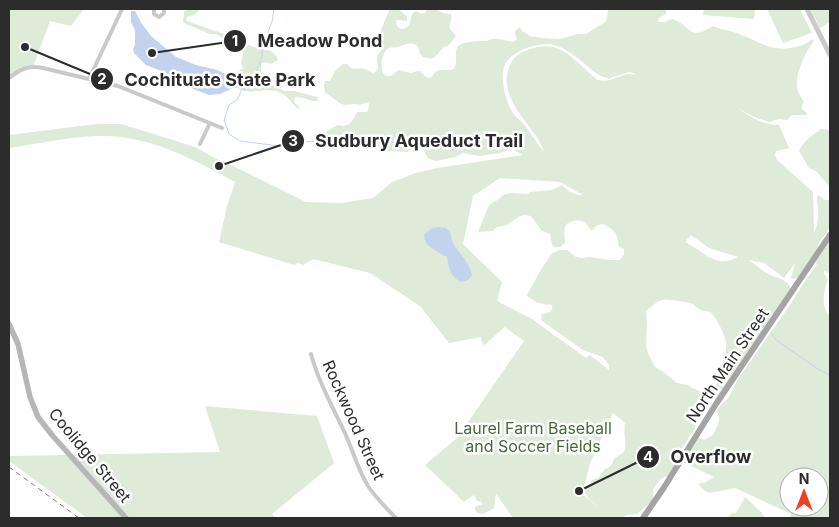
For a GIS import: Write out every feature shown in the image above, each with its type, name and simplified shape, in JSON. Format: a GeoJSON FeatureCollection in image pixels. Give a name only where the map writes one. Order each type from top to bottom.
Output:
{"type":"FeatureCollection","features":[{"type":"Feature","properties":{"kind":"main road","name":"North Main Street"},"geometry":{"type":"LineString","coordinates":[[643,518],[659,496],[716,404],[830,235]]}},
{"type":"Feature","properties":{"kind":"main road","name":"Coolidge Street"},"geometry":{"type":"LineString","coordinates":[[9,324],[18,344],[31,400],[38,417],[52,436],[126,518]]}},
{"type":"Feature","properties":{"kind":"street"},"geometry":{"type":"LineString","coordinates":[[89,79],[122,9]]}},
{"type":"Feature","properties":{"kind":"street"},"geometry":{"type":"LineString","coordinates":[[154,9],[154,14],[159,17],[164,13],[164,9]]}},
{"type":"Feature","properties":{"kind":"street"},"geometry":{"type":"LineString","coordinates":[[807,9],[830,54]]}},
{"type":"Feature","properties":{"kind":"street"},"geometry":{"type":"LineString","coordinates":[[9,78],[20,70],[34,67],[43,68],[126,89],[222,128]]}},
{"type":"Feature","properties":{"kind":"street"},"geometry":{"type":"LineString","coordinates":[[200,144],[210,123]]}},
{"type":"Feature","properties":{"kind":"street","name":"Rockwood Street"},"geometry":{"type":"LineString","coordinates":[[311,354],[319,380],[367,484],[376,497],[396,518]]}},
{"type":"Feature","properties":{"kind":"green space"},"geometry":{"type":"Polygon","coordinates":[[[9,9],[84,9],[71,26],[50,21],[33,67],[29,67],[9,78],[9,9]]]}},
{"type":"Feature","properties":{"kind":"green space"},"geometry":{"type":"Polygon","coordinates":[[[200,9],[194,15],[187,17],[187,21],[227,35],[251,46],[271,51],[278,60],[271,64],[264,62],[261,64],[261,80],[285,91],[294,91],[317,97],[318,101],[295,97],[294,102],[300,108],[298,109],[280,92],[270,90],[245,91],[240,84],[243,83],[240,80],[244,76],[234,77],[236,72],[243,69],[241,63],[242,47],[230,43],[216,34],[210,34],[183,22],[184,11],[200,9]]]}},
{"type":"Feature","properties":{"kind":"green space","name":"Laurel Farm Baseball and Soccer Fields"},"geometry":{"type":"Polygon","coordinates":[[[388,9],[399,9],[407,17],[407,21],[396,21],[397,26],[401,29],[410,24],[412,15],[416,11],[421,14],[425,13],[428,9],[437,9],[443,13],[451,14],[451,31],[456,36],[449,45],[432,58],[422,56],[418,47],[413,44],[389,48],[382,58],[382,68],[385,75],[389,76],[399,70],[411,73],[420,71],[427,77],[432,77],[437,71],[450,70],[455,67],[456,50],[461,44],[491,39],[512,42],[517,39],[515,31],[520,27],[522,31],[530,36],[541,38],[560,39],[578,34],[586,34],[605,22],[608,9],[664,9],[666,14],[659,18],[659,22],[672,19],[695,33],[705,31],[713,26],[772,47],[786,48],[799,46],[812,39],[814,41],[802,63],[797,82],[798,91],[804,102],[802,109],[807,115],[792,115],[787,120],[779,119],[769,122],[752,116],[738,108],[762,122],[779,125],[789,148],[776,151],[777,160],[813,192],[814,233],[818,219],[817,197],[819,195],[825,200],[830,200],[830,226],[819,242],[817,251],[798,278],[791,278],[795,263],[784,278],[764,263],[749,260],[769,274],[787,282],[791,289],[717,396],[715,395],[716,388],[725,355],[726,340],[712,314],[699,309],[693,304],[669,300],[662,300],[646,311],[646,346],[655,367],[677,383],[688,385],[705,393],[708,398],[707,402],[699,410],[695,428],[668,476],[662,478],[657,483],[653,490],[653,499],[637,514],[621,518],[513,518],[496,494],[494,508],[483,514],[477,513],[475,507],[482,505],[482,502],[477,501],[474,495],[464,502],[425,465],[457,438],[524,341],[505,327],[483,346],[481,337],[449,343],[420,306],[370,273],[313,259],[303,265],[298,263],[294,265],[219,242],[227,206],[235,182],[186,156],[168,149],[151,143],[115,136],[63,139],[9,148],[9,135],[99,124],[121,124],[195,147],[306,202],[342,203],[373,198],[392,182],[416,173],[523,155],[512,149],[479,156],[463,153],[455,157],[436,161],[428,158],[421,149],[413,148],[407,152],[388,151],[367,140],[313,143],[333,128],[349,124],[357,112],[368,111],[368,102],[360,105],[341,104],[325,92],[324,85],[325,81],[330,81],[335,71],[343,64],[347,64],[355,69],[362,68],[373,73],[377,71],[377,57],[382,49],[379,35],[389,11],[388,9]],[[554,45],[532,46],[511,57],[504,66],[503,79],[505,94],[510,108],[544,152],[538,139],[511,99],[508,90],[508,70],[516,56],[537,47],[548,46],[558,48],[566,53],[598,80],[611,80],[629,74],[637,75],[629,72],[613,76],[610,79],[605,78],[576,56],[554,45]],[[500,178],[473,196],[463,244],[502,282],[497,301],[532,319],[586,358],[590,355],[609,370],[609,365],[603,357],[583,350],[542,321],[541,315],[551,311],[552,305],[542,304],[529,298],[527,295],[552,253],[567,250],[576,257],[581,258],[620,260],[624,254],[624,249],[619,247],[615,233],[603,224],[597,225],[591,230],[584,222],[573,221],[565,227],[565,242],[562,246],[554,247],[550,234],[542,231],[531,216],[524,215],[507,225],[497,227],[493,231],[478,232],[488,207],[505,194],[529,194],[530,192],[552,190],[562,185],[572,193],[583,195],[560,182],[500,178]],[[691,235],[687,239],[687,243],[714,260],[728,261],[738,257],[709,248],[691,235]],[[613,413],[590,463],[583,495],[601,509],[587,497],[585,492],[592,480],[598,478],[612,464],[614,459],[624,452],[625,423],[613,413]]]}},
{"type":"Feature","properties":{"kind":"green space"},"geometry":{"type":"Polygon","coordinates":[[[704,9],[755,9],[754,19],[703,15],[704,9]]]}},
{"type":"Feature","properties":{"kind":"green space"},"geometry":{"type":"Polygon","coordinates":[[[767,9],[800,9],[812,33],[783,43],[767,9]]]}},
{"type":"Feature","properties":{"kind":"green space"},"geometry":{"type":"Polygon","coordinates":[[[810,9],[830,9],[830,22],[820,28],[810,9]]]}},
{"type":"Feature","properties":{"kind":"green space"},"geometry":{"type":"Polygon","coordinates":[[[821,129],[830,130],[830,187],[816,171],[809,168],[799,151],[806,141],[821,129]]]}},
{"type":"Feature","properties":{"kind":"green space"},"geometry":{"type":"Polygon","coordinates":[[[830,241],[830,274],[824,270],[824,274],[828,279],[824,303],[830,316],[830,518],[789,518],[829,517],[829,467],[779,467],[779,508],[735,488],[710,493],[705,491],[698,484],[714,477],[683,462],[698,437],[704,440],[713,435],[719,422],[718,408],[729,397],[738,379],[817,264],[815,263],[830,241]]]}},
{"type":"Feature","properties":{"kind":"green space"},"geometry":{"type":"Polygon","coordinates":[[[205,406],[317,416],[334,463],[272,514],[275,518],[87,518],[9,461],[9,456],[220,452],[205,406]]]}},
{"type":"Feature","properties":{"kind":"green space"},"geometry":{"type":"Polygon","coordinates":[[[745,497],[765,518],[727,518],[732,513],[736,513],[745,497]]]}},
{"type":"Feature","properties":{"kind":"water"},"geometry":{"type":"Polygon","coordinates":[[[131,11],[135,11],[151,36],[176,57],[236,78],[245,75],[240,80],[246,83],[241,84],[246,90],[233,88],[220,94],[209,95],[185,86],[161,71],[146,65],[134,53],[135,30],[131,22],[131,11]]]}},
{"type":"Feature","properties":{"kind":"water"},"geometry":{"type":"Polygon","coordinates":[[[438,227],[446,228],[450,232],[454,245],[471,272],[472,276],[468,280],[461,282],[454,277],[449,268],[447,257],[426,242],[424,234],[438,227]]]}},
{"type":"Feature","properties":{"kind":"waterway"},"geometry":{"type":"LineString","coordinates":[[246,83],[254,78],[262,57],[262,46],[272,22],[274,9]]}},
{"type":"Feature","properties":{"kind":"waterway"},"geometry":{"type":"LineString","coordinates":[[242,89],[237,100],[229,105],[224,120],[229,134],[240,141],[287,147],[294,143],[358,138],[401,144],[432,145],[453,150]]}},
{"type":"Feature","properties":{"kind":"waterway"},"geometry":{"type":"LineString","coordinates":[[763,327],[767,321],[766,314]]}},
{"type":"Feature","properties":{"kind":"waterway"},"geometry":{"type":"LineString","coordinates":[[771,332],[776,340],[830,375]]}},
{"type":"Feature","properties":{"kind":"railway"},"geometry":{"type":"LineString","coordinates":[[9,467],[79,518]]}},
{"type":"Feature","properties":{"kind":"place","name":"Cochituate State Park"},"geometry":{"type":"Point","coordinates":[25,47]}},
{"type":"Feature","properties":{"kind":"place","name":"Meadow Pond"},"geometry":{"type":"Point","coordinates":[152,53]}},
{"type":"Feature","properties":{"kind":"place","name":"Sudbury Aqueduct Trail"},"geometry":{"type":"Point","coordinates":[219,166]}},
{"type":"Feature","properties":{"kind":"place","name":"Overflow"},"geometry":{"type":"Point","coordinates":[579,491]}}]}
